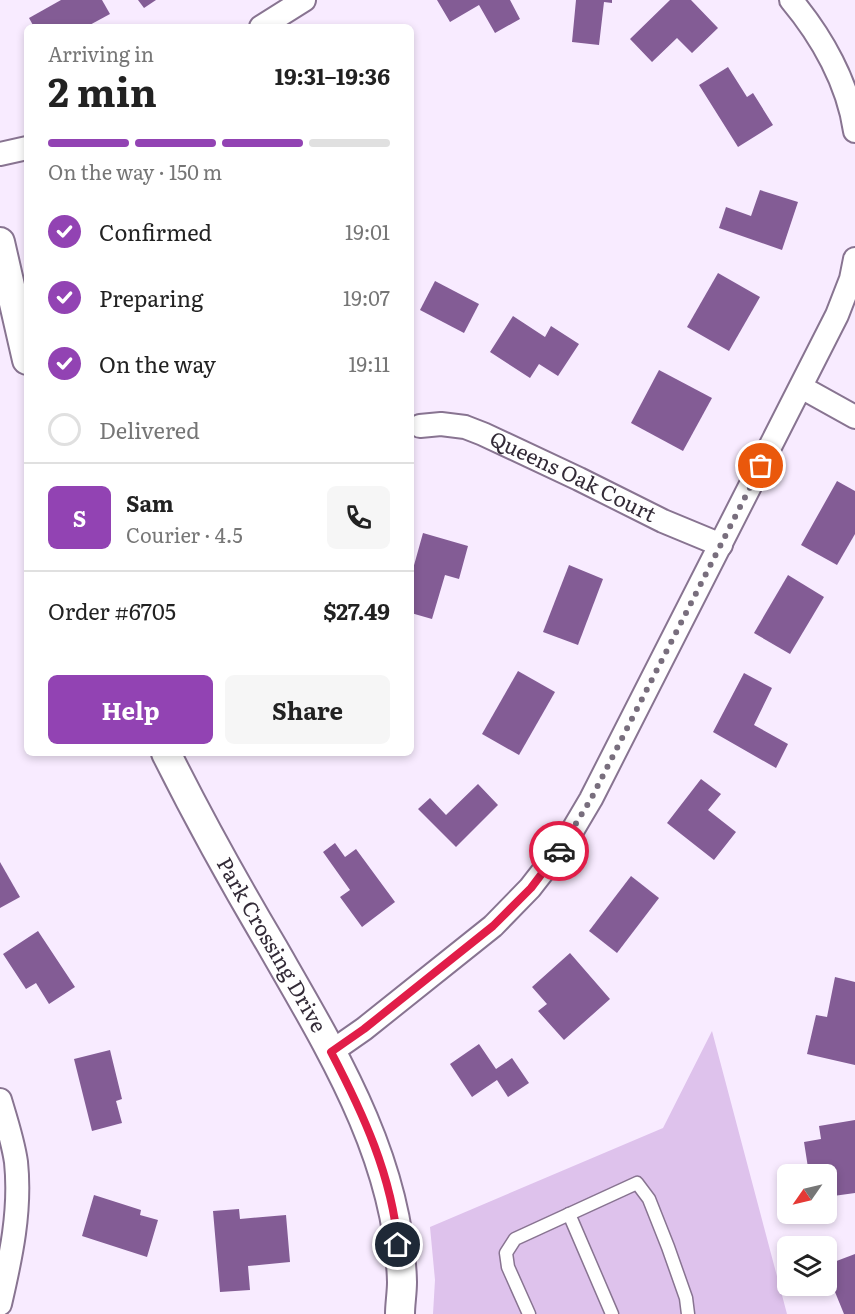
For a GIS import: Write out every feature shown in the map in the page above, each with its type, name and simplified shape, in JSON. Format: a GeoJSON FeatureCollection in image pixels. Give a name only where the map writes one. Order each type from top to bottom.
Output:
{"type":"FeatureCollection","features":[{"type":"Feature","properties":{"kind":"street"},"geometry":{"type":"LineString","coordinates":[[266,24],[304,0]]}},
{"type":"Feature","properties":{"kind":"street"},"geometry":{"type":"LineString","coordinates":[[791,0],[806,17],[826,49],[845,91],[855,131]]}},
{"type":"Feature","properties":{"kind":"street"},"geometry":{"type":"LineString","coordinates":[[0,154],[24,149]]}},
{"type":"Feature","properties":{"kind":"street"},"geometry":{"type":"LineString","coordinates":[[0,242],[24,347]]}},
{"type":"Feature","properties":{"kind":"street"},"geometry":{"type":"LineString","coordinates":[[331,1052],[364,1029],[493,926],[531,888],[565,843],[591,799],[837,315],[851,279],[855,259]]}},
{"type":"Feature","properties":{"kind":"street"},"geometry":{"type":"LineString","coordinates":[[801,387],[855,417]]}},
{"type":"Feature","properties":{"kind":"street","name":"Queens Oak Court"},"geometry":{"type":"LineString","coordinates":[[420,426],[441,424],[465,427],[483,434],[663,521],[721,545]]}},
{"type":"Feature","properties":{"kind":"street","name":"Park Crossing Drive"},"geometry":{"type":"LineString","coordinates":[[168,756],[355,1098],[372,1139],[388,1188],[396,1226],[402,1283],[400,1314]]}},
{"type":"Feature","properties":{"kind":"street"},"geometry":{"type":"LineString","coordinates":[[0,1100],[16,1162],[18,1206],[10,1262],[0,1304]]}},
{"type":"Feature","properties":{"kind":"lane"},"geometry":{"type":"LineString","coordinates":[[529,1314],[508,1267],[506,1253],[515,1239],[637,1183],[649,1198],[686,1298],[688,1314]]}},
{"type":"Feature","properties":{"kind":"lane"},"geometry":{"type":"LineString","coordinates":[[570,1214],[612,1314]]}},
{"type":"Feature","properties":{"kind":"shaded area"},"geometry":{"type":"Polygon","coordinates":[[[712,1031],[777,1276],[777,1296],[782,1296],[787,1314],[433,1314],[435,1280],[430,1227],[663,1128],[712,1031]]]}},
{"type":"Feature","properties":{"kind":"building"},"geometry":{"type":"Polygon","coordinates":[[[61,0],[102,0],[110,14],[92,24],[32,24],[29,18],[61,0]]]}},
{"type":"Feature","properties":{"kind":"building"},"geometry":{"type":"Polygon","coordinates":[[[138,0],[156,0],[144,8],[138,0]]]}},
{"type":"Feature","properties":{"kind":"building"},"geometry":{"type":"Polygon","coordinates":[[[437,0],[510,0],[520,19],[495,33],[479,5],[450,22],[437,0]]]}},
{"type":"Feature","properties":{"kind":"building"},"geometry":{"type":"Polygon","coordinates":[[[576,0],[612,0],[612,3],[604,2],[599,45],[572,42],[576,0]]]}},
{"type":"Feature","properties":{"kind":"building"},"geometry":{"type":"Polygon","coordinates":[[[670,0],[691,0],[718,28],[692,53],[677,38],[652,62],[630,39],[670,0]]]}},
{"type":"Feature","properties":{"kind":"building"},"geometry":{"type":"Polygon","coordinates":[[[728,67],[747,97],[753,93],[773,125],[738,147],[699,85],[728,67]]]}},
{"type":"Feature","properties":{"kind":"building"},"geometry":{"type":"Polygon","coordinates":[[[760,190],[798,202],[782,250],[719,228],[726,207],[751,216],[760,190]]]}},
{"type":"Feature","properties":{"kind":"building"},"geometry":{"type":"Polygon","coordinates":[[[718,273],[760,297],[729,351],[687,327],[718,273]]]}},
{"type":"Feature","properties":{"kind":"building"},"geometry":{"type":"Polygon","coordinates":[[[435,281],[479,304],[464,333],[420,310],[435,281]]]}},
{"type":"Feature","properties":{"kind":"building"},"geometry":{"type":"Polygon","coordinates":[[[513,316],[545,337],[551,326],[579,344],[558,376],[539,364],[530,378],[490,352],[513,316]]]}},
{"type":"Feature","properties":{"kind":"building"},"geometry":{"type":"Polygon","coordinates":[[[659,370],[712,398],[683,451],[631,423],[659,370]]]}},
{"type":"Feature","properties":{"kind":"building"},"geometry":{"type":"Polygon","coordinates":[[[837,481],[855,491],[855,534],[837,565],[801,545],[837,481]]]}},
{"type":"Feature","properties":{"kind":"building"},"geometry":{"type":"Polygon","coordinates":[[[423,533],[468,546],[459,579],[445,575],[432,619],[414,614],[414,565],[423,533]]]}},
{"type":"Feature","properties":{"kind":"building"},"geometry":{"type":"Polygon","coordinates":[[[569,565],[603,579],[578,645],[543,632],[569,565]]]}},
{"type":"Feature","properties":{"kind":"building"},"geometry":{"type":"Polygon","coordinates":[[[788,575],[824,597],[790,654],[754,633],[788,575]]]}},
{"type":"Feature","properties":{"kind":"building"},"geometry":{"type":"Polygon","coordinates":[[[518,671],[555,692],[519,755],[482,734],[518,671]]]}},
{"type":"Feature","properties":{"kind":"building"},"geometry":{"type":"Polygon","coordinates":[[[744,673],[772,688],[754,725],[788,744],[776,768],[713,732],[744,673]]]}},
{"type":"Feature","properties":{"kind":"building"},"geometry":{"type":"Polygon","coordinates":[[[701,779],[721,794],[708,810],[736,832],[714,860],[667,823],[701,779]]]}},
{"type":"Feature","properties":{"kind":"building"},"geometry":{"type":"Polygon","coordinates":[[[478,784],[498,805],[456,847],[418,809],[430,798],[446,815],[478,784]]]}},
{"type":"Feature","properties":{"kind":"building"},"geometry":{"type":"Polygon","coordinates":[[[335,843],[345,857],[356,849],[395,902],[362,927],[340,897],[350,890],[323,852],[335,843]]]}},
{"type":"Feature","properties":{"kind":"building"},"geometry":{"type":"Polygon","coordinates":[[[0,862],[20,897],[0,908],[0,862]]]}},
{"type":"Feature","properties":{"kind":"building"},"geometry":{"type":"Polygon","coordinates":[[[631,876],[659,898],[617,953],[589,931],[631,876]]]}},
{"type":"Feature","properties":{"kind":"building"},"geometry":{"type":"Polygon","coordinates":[[[38,931],[75,987],[49,1004],[36,983],[26,989],[3,954],[38,931]]]}},
{"type":"Feature","properties":{"kind":"building"},"geometry":{"type":"Polygon","coordinates":[[[570,953],[610,999],[564,1040],[538,1011],[547,1004],[532,987],[570,953]]]}},
{"type":"Feature","properties":{"kind":"building"},"geometry":{"type":"Polygon","coordinates":[[[835,977],[855,982],[855,1065],[807,1054],[816,1015],[827,1017],[835,977]]]}},
{"type":"Feature","properties":{"kind":"building"},"geometry":{"type":"Polygon","coordinates":[[[479,1044],[496,1069],[512,1058],[529,1083],[508,1097],[497,1080],[472,1097],[450,1064],[479,1044]]]}},
{"type":"Feature","properties":{"kind":"building"},"geometry":{"type":"Polygon","coordinates":[[[110,1050],[122,1099],[116,1101],[122,1123],[92,1131],[74,1059],[110,1050]]]}},
{"type":"Feature","properties":{"kind":"building"},"geometry":{"type":"Polygon","coordinates":[[[855,1120],[855,1193],[837,1195],[837,1164],[807,1164],[804,1142],[821,1139],[819,1126],[855,1120]]]}},
{"type":"Feature","properties":{"kind":"building"},"geometry":{"type":"Polygon","coordinates":[[[94,1195],[141,1210],[140,1215],[158,1220],[147,1257],[82,1236],[94,1195]]]}},
{"type":"Feature","properties":{"kind":"building"},"geometry":{"type":"Polygon","coordinates":[[[239,1209],[240,1219],[286,1215],[290,1262],[248,1266],[250,1290],[220,1292],[213,1211],[239,1209]]]}},
{"type":"Feature","properties":{"kind":"building"},"geometry":{"type":"Polygon","coordinates":[[[855,1254],[855,1314],[844,1314],[837,1296],[837,1261],[855,1254]]]}},
{"type":"Feature","properties":{"kind":"way so far"},"geometry":{"type":"LineString","coordinates":[[559,851],[591,799],[761,466]]}},
{"type":"Feature","properties":{"kind":"route"},"geometry":{"type":"LineString","coordinates":[[398,1245],[388,1188],[372,1139],[355,1098],[331,1052],[364,1029],[493,926],[531,888],[559,851]]}}]}
